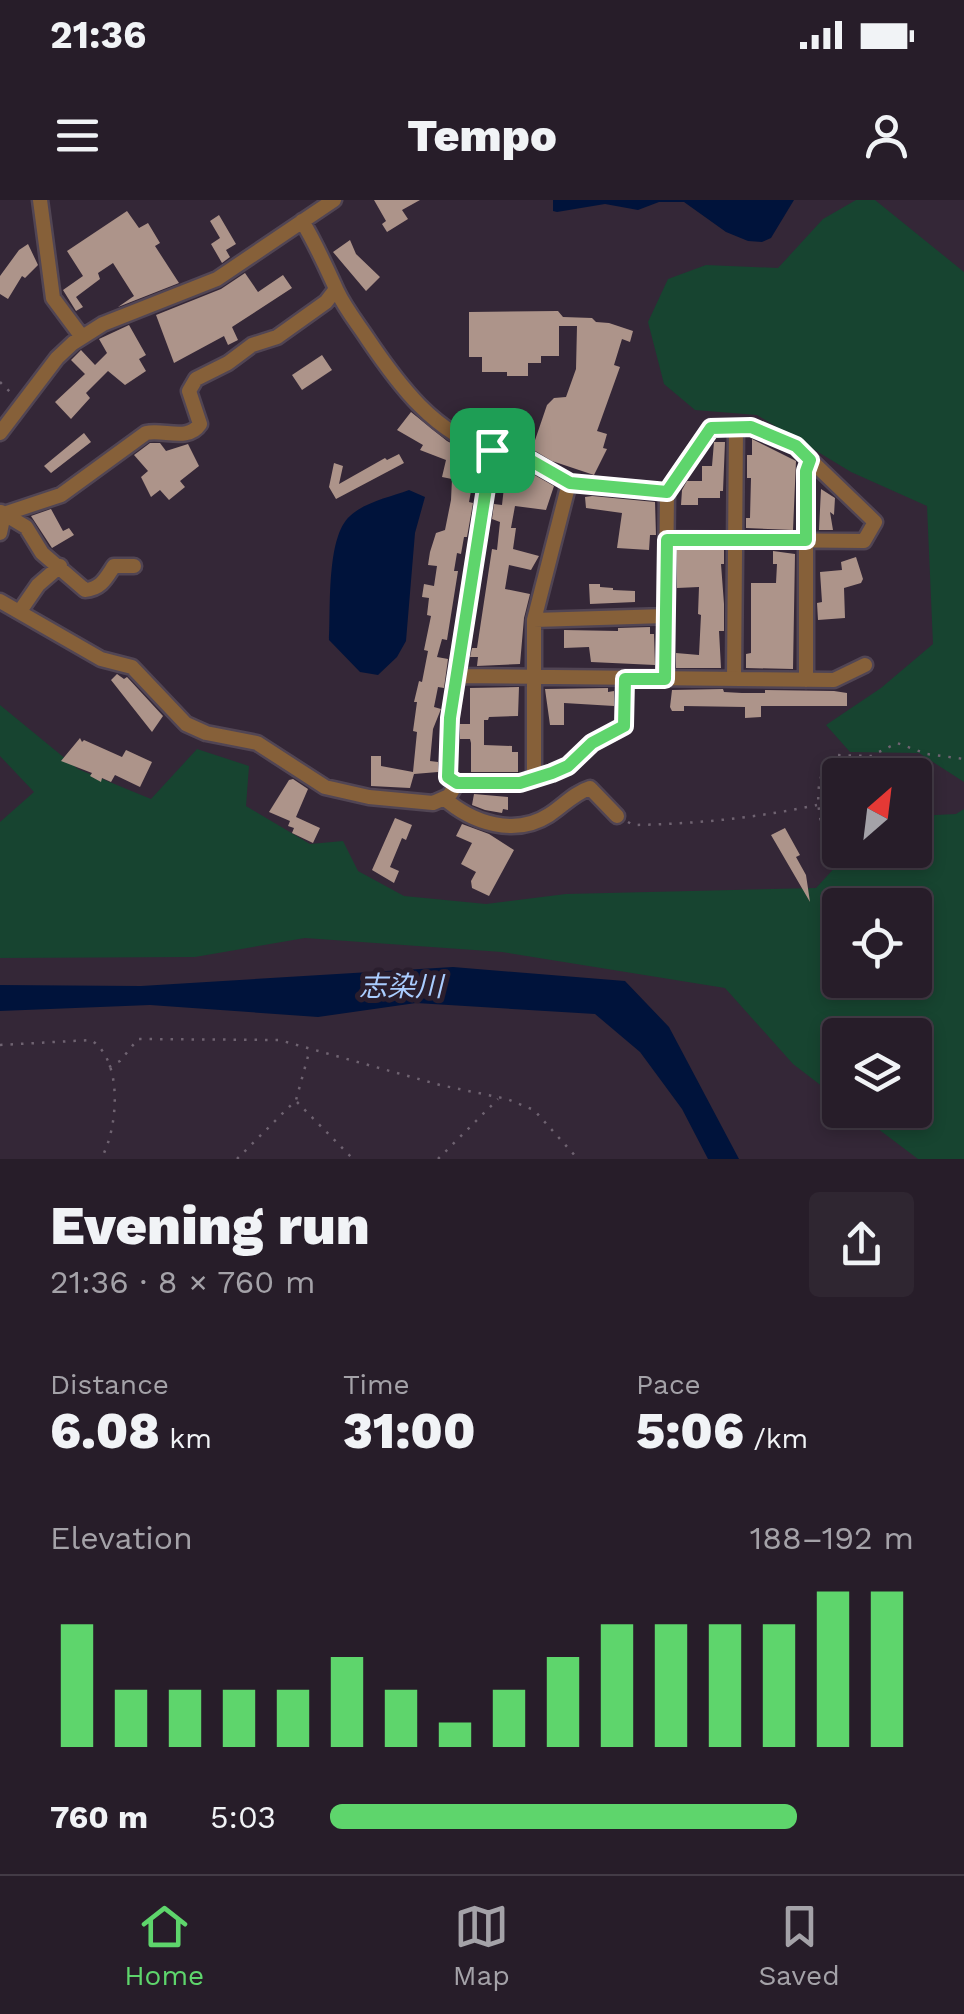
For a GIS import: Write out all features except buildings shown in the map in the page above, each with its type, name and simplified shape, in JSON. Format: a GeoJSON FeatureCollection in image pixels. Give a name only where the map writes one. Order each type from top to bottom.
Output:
{"type":"FeatureCollection","features":[{"type":"Feature","properties":{"kind":"street"},"geometry":{"type":"LineString","coordinates":[[40,200],[53,298],[82,337]]}},
{"type":"Feature","properties":{"kind":"street"},"geometry":{"type":"LineString","coordinates":[[0,432],[57,358],[82,337],[103,324],[217,279],[334,200]]}},
{"type":"Feature","properties":{"kind":"street"},"geometry":{"type":"LineString","coordinates":[[302,221],[336,288],[395,381],[417,406],[476,446],[514,451],[570,483],[667,492]]}},
{"type":"Feature","properties":{"kind":"street"},"geometry":{"type":"LineString","coordinates":[[2,513],[61,495],[146,433],[195,431],[200,424],[190,391],[196,379],[228,364],[252,345],[276,337],[326,302],[336,288]]}},
{"type":"Feature","properties":{"kind":"street"},"geometry":{"type":"LineString","coordinates":[[734,679],[736,427]]}},
{"type":"Feature","properties":{"kind":"street"},"geometry":{"type":"LineString","coordinates":[[665,679],[667,492],[711,428],[751,427],[796,446],[875,522],[864,541],[667,540]]}},
{"type":"Feature","properties":{"kind":"street"},"geometry":{"type":"LineString","coordinates":[[492,450],[450,718],[448,777],[457,783],[520,783],[568,766],[592,743],[624,726],[625,679]]}},
{"type":"Feature","properties":{"kind":"street"},"geometry":{"type":"LineString","coordinates":[[806,680],[806,471],[810,460]]}},
{"type":"Feature","properties":{"kind":"street"},"geometry":{"type":"LineString","coordinates":[[534,779],[534,620],[570,483]]}},
{"type":"Feature","properties":{"kind":"street"},"geometry":{"type":"LineString","coordinates":[[0,534],[2,513]]}},
{"type":"Feature","properties":{"kind":"street"},"geometry":{"type":"LineString","coordinates":[[2,513],[26,527],[42,553],[85,590],[95,590],[114,566],[134,566]]}},
{"type":"Feature","properties":{"kind":"street"},"geometry":{"type":"LineString","coordinates":[[20,611],[38,585],[60,566]]}},
{"type":"Feature","properties":{"kind":"street"},"geometry":{"type":"LineString","coordinates":[[0,601],[101,659],[132,668],[186,724],[206,733],[257,744],[324,787],[369,797],[433,803],[444,798],[457,783]]}},
{"type":"Feature","properties":{"kind":"street"},"geometry":{"type":"LineString","coordinates":[[534,620],[666,616]]}},
{"type":"Feature","properties":{"kind":"street"},"geometry":{"type":"LineString","coordinates":[[456,676],[834,680],[865,665]]}},
{"type":"Feature","properties":{"kind":"street"},"geometry":{"type":"LineString","coordinates":[[444,798],[489,824],[514,826],[546,817],[590,788],[617,816]]}},
{"type":"Feature","properties":{"kind":"path"},"geometry":{"type":"LineString","coordinates":[[0,382],[22,404]]}},
{"type":"Feature","properties":{"kind":"path"},"geometry":{"type":"LineString","coordinates":[[822,828],[818,813],[824,766],[834,755],[870,756],[897,743],[927,754],[964,759]]}},
{"type":"Feature","properties":{"kind":"path"},"geometry":{"type":"LineString","coordinates":[[617,816],[633,825],[677,824],[768,816],[819,804]]}},
{"type":"Feature","properties":{"kind":"path"},"geometry":{"type":"LineString","coordinates":[[109,1067],[138,1038],[279,1040],[534,1110],[578,1159]]}},
{"type":"Feature","properties":{"kind":"path"},"geometry":{"type":"LineString","coordinates":[[0,1045],[91,1040],[100,1046],[109,1067],[117,1108],[108,1146],[100,1159]]}},
{"type":"Feature","properties":{"kind":"path"},"geometry":{"type":"LineString","coordinates":[[237,1159],[296,1100],[310,1048]]}},
{"type":"Feature","properties":{"kind":"path"},"geometry":{"type":"LineString","coordinates":[[438,1159],[499,1098]]}},
{"type":"Feature","properties":{"kind":"path"},"geometry":{"type":"LineString","coordinates":[[296,1100],[353,1159]]}},
{"type":"Feature","properties":{"kind":"green space"},"geometry":{"type":"Polygon","coordinates":[[[856,200],[875,200],[964,272],[964,782],[919,753],[850,752],[826,725],[881,688],[933,644],[927,506],[851,472],[757,415],[695,410],[664,384],[648,322],[668,279],[706,265],[778,268],[823,219],[856,200]]]}},
{"type":"Feature","properties":{"kind":"green space"},"geometry":{"type":"Polygon","coordinates":[[[0,705],[78,769],[151,799],[197,749],[249,766],[246,806],[310,844],[343,841],[358,871],[404,896],[486,904],[566,894],[816,888],[834,868],[932,868],[932,815],[956,814],[964,809],[964,1159],[918,1159],[877,1128],[932,1128],[932,1018],[822,1018],[822,1086],[793,1064],[725,988],[502,952],[305,938],[195,957],[0,958],[0,822],[34,792],[0,756],[0,705]]]}},
{"type":"Feature","properties":{"kind":"water"},"geometry":{"type":"Polygon","coordinates":[[[553,200],[794,200],[771,238],[762,242],[726,232],[684,202],[659,202],[638,210],[605,204],[557,212],[553,211],[553,200]]]}},
{"type":"Feature","properties":{"kind":"water"},"geometry":{"type":"Polygon","coordinates":[[[409,490],[425,497],[415,533],[406,641],[397,657],[378,675],[360,672],[329,640],[331,574],[337,540],[342,526],[356,511],[409,490]]]}},
{"type":"Feature","properties":{"kind":"water","name":"志染川"},"geometry":{"type":"Polygon","coordinates":[[[453,967],[625,981],[669,1027],[739,1159],[708,1159],[682,1109],[640,1052],[595,1014],[416,1003],[318,1017],[150,1005],[0,1011],[0,985],[141,986],[453,967]]]}},
{"type":"Feature","properties":{"kind":"route"},"geometry":{"type":"LineString","coordinates":[[751,427],[796,446],[810,460],[806,471],[806,540],[667,540],[665,679],[625,679],[624,726],[592,743],[568,766],[520,783],[457,783],[448,777],[450,718],[492,450],[514,451],[570,483],[667,492],[711,428],[751,427]]}}]}
